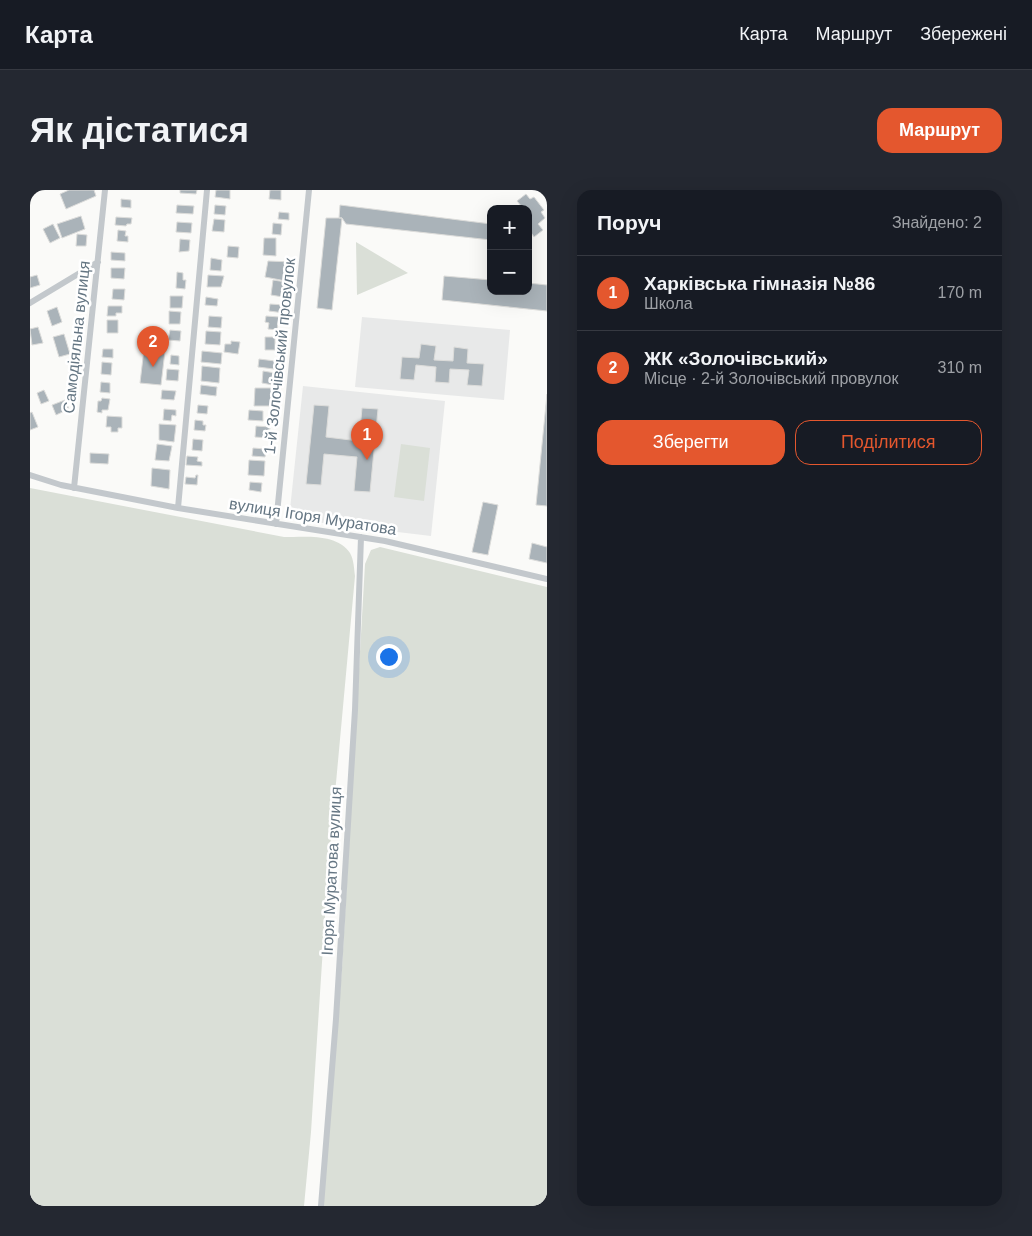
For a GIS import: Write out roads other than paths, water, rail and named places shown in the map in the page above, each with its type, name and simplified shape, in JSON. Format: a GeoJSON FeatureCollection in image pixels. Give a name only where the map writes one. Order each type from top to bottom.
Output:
{"type":"FeatureCollection","features":[{"type":"Feature","properties":{"kind":"street","name":"Самодіяльна вулиця"},"geometry":{"type":"LineString","coordinates":[[74,488],[105,190]]}},
{"type":"Feature","properties":{"kind":"street"},"geometry":{"type":"LineString","coordinates":[[178,508],[206,190]]}},
{"type":"Feature","properties":{"kind":"street","name":"1-й Золочівський провулок"},"geometry":{"type":"LineString","coordinates":[[276,524],[309,190]]}},
{"type":"Feature","properties":{"kind":"street"},"geometry":{"type":"LineString","coordinates":[[30,303],[98,262]]}},
{"type":"Feature","properties":{"kind":"street","name":"вулиця Ігоря Муратова"},"geometry":{"type":"LineString","coordinates":[[30,475],[74,488],[178,508],[394,543],[547,579]]}},
{"type":"Feature","properties":{"kind":"street","name":"Ігоря Муратова вулиця"},"geometry":{"type":"LineString","coordinates":[[321,1206],[336,1019],[350,788],[362,537]]}},
{"type":"Feature","properties":{"kind":"place","name":"ЖК «Золочівський»"},"geometry":{"type":"Point","coordinates":[153,367]}},
{"type":"Feature","properties":{"kind":"place","name":"Харківська гімназія №86"},"geometry":{"type":"Point","coordinates":[367,460]}}]}
